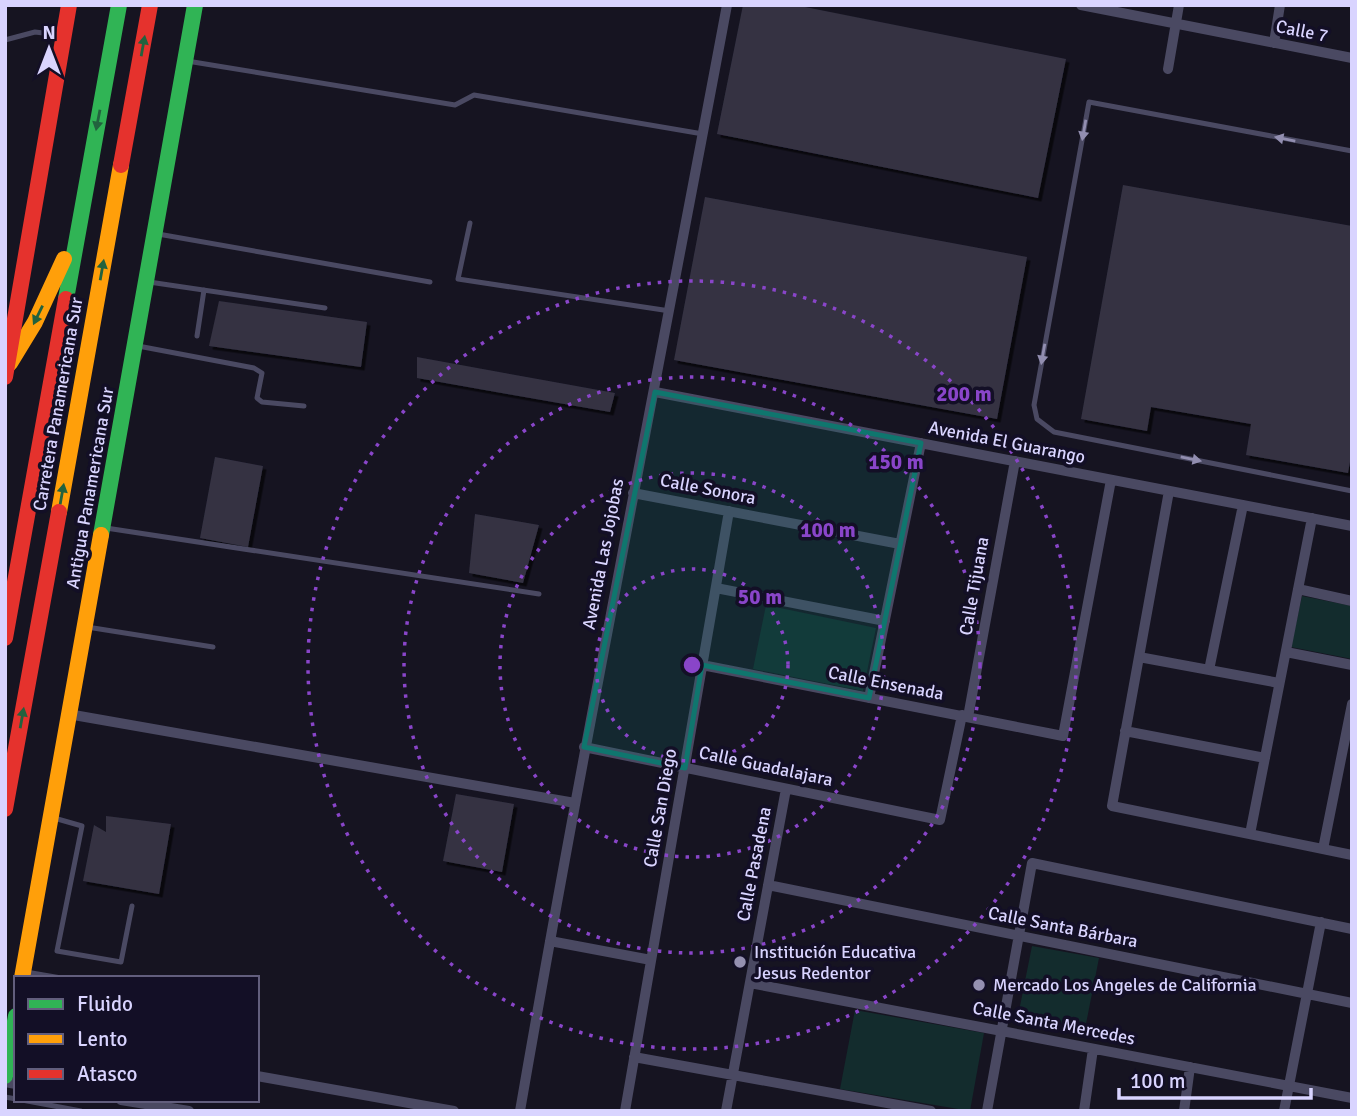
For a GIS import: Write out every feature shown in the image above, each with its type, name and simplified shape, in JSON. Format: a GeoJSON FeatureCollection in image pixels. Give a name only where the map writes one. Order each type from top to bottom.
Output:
{"type":"FeatureCollection","features":[{"type":"Feature","properties":{"kind":"main road"},"geometry":{"type":"LineString","coordinates":[[8,370],[69,5]]}},
{"type":"Feature","properties":{"kind":"main road","name":"Carretera Panamericana Sur"},"geometry":{"type":"LineString","coordinates":[[5,638],[119,5]]}},
{"type":"Feature","properties":{"kind":"main road","name":"Carretera Panamericana Sur"},"geometry":{"type":"LineString","coordinates":[[5,809],[150,5]]}},
{"type":"Feature","properties":{"kind":"main road","name":"Antigua Panamericana Sur"},"geometry":{"type":"LineString","coordinates":[[23,975],[195,5]]}},
{"type":"Feature","properties":{"kind":"main road"},"geometry":{"type":"LineString","coordinates":[[8,370],[35,322],[77,231]]}},
{"type":"Feature","properties":{"kind":"main road"},"geometry":{"type":"LineString","coordinates":[[5,1076],[14,1033]]}},
{"type":"Feature","properties":{"kind":"street","name":"Avenida Las Jojobas"},"geometry":{"type":"LineString","coordinates":[[520,1111],[584,747],[655,392],[727,5]]}},
{"type":"Feature","properties":{"kind":"street","name":"Calle 7"},"geometry":{"type":"LineString","coordinates":[[1082,5],[1352,58]]}},
{"type":"Feature","properties":{"kind":"street"},"geometry":{"type":"LineString","coordinates":[[1168,69],[1180,5]]}},
{"type":"Feature","properties":{"kind":"street"},"geometry":{"type":"LineString","coordinates":[[1274,43],[1280,5]]}},
{"type":"Feature","properties":{"kind":"street","name":"Avenida El Guarango"},"geometry":{"type":"LineString","coordinates":[[655,392],[1352,526]]}},
{"type":"Feature","properties":{"kind":"street"},"geometry":{"type":"LineString","coordinates":[[869,698],[921,443]]}},
{"type":"Feature","properties":{"kind":"street","name":"Calle Tijuana"},"geometry":{"type":"LineString","coordinates":[[940,820],[965,716],[1015,461]]}},
{"type":"Feature","properties":{"kind":"street","name":"Calle Ensenada"},"geometry":{"type":"LineString","coordinates":[[702,665],[1063,736],[1111,480]]}},
{"type":"Feature","properties":{"kind":"street"},"geometry":{"type":"LineString","coordinates":[[1169,491],[1112,806],[1352,855]]}},
{"type":"Feature","properties":{"kind":"street","name":"Calle Sonora"},"geometry":{"type":"LineString","coordinates":[[633,493],[900,544]]}},
{"type":"Feature","properties":{"kind":"street"},"geometry":{"type":"LineString","coordinates":[[1209,670],[1242,505]]}},
{"type":"Feature","properties":{"kind":"street","name":"Calle San Diego"},"geometry":{"type":"LineString","coordinates":[[625,1111],[729,511]]}},
{"type":"Feature","properties":{"kind":"street"},"geometry":{"type":"LineString","coordinates":[[1250,834],[1312,518]]}},
{"type":"Feature","properties":{"kind":"street"},"geometry":{"type":"LineString","coordinates":[[716,589],[885,621]]}},
{"type":"Feature","properties":{"kind":"street"},"geometry":{"type":"LineString","coordinates":[[1298,589],[1352,601]]}},
{"type":"Feature","properties":{"kind":"street"},"geometry":{"type":"LineString","coordinates":[[1286,652],[1352,665]]}},
{"type":"Feature","properties":{"kind":"street"},"geometry":{"type":"LineString","coordinates":[[1139,657],[1279,683]]}},
{"type":"Feature","properties":{"kind":"street"},"geometry":{"type":"LineString","coordinates":[[1323,849],[1352,704]]}},
{"type":"Feature","properties":{"kind":"street"},"geometry":{"type":"LineString","coordinates":[[68,714],[575,803]]}},
{"type":"Feature","properties":{"kind":"street"},"geometry":{"type":"LineString","coordinates":[[1125,731],[1265,758]]}},
{"type":"Feature","properties":{"kind":"street","name":"Calle Guadalajara"},"geometry":{"type":"LineString","coordinates":[[584,747],[940,820]]}},
{"type":"Feature","properties":{"kind":"street","name":"Calle Pasadena"},"geometry":{"type":"LineString","coordinates":[[726,1111],[786,789]]}},
{"type":"Feature","properties":{"kind":"street"},"geometry":{"type":"LineString","coordinates":[[987,1111],[1032,863],[1352,929]]}},
{"type":"Feature","properties":{"kind":"street","name":"Calle Santa Bárbara"},"geometry":{"type":"LineString","coordinates":[[768,885],[1352,1003]]}},
{"type":"Feature","properties":{"kind":"street"},"geometry":{"type":"LineString","coordinates":[[1284,1111],[1321,922]]}},
{"type":"Feature","properties":{"kind":"street"},"geometry":{"type":"LineString","coordinates":[[550,941],[651,960]]}},
{"type":"Feature","properties":{"kind":"street","name":"Calle Santa Mercedes"},"geometry":{"type":"LineString","coordinates":[[750,983],[1352,1098]]}},
{"type":"Feature","properties":{"kind":"street"},"geometry":{"type":"LineString","coordinates":[[1084,1111],[1093,1049]]}},
{"type":"Feature","properties":{"kind":"street"},"geometry":{"type":"LineString","coordinates":[[634,1057],[932,1111]]}},
{"type":"Feature","properties":{"kind":"street"},"geometry":{"type":"LineString","coordinates":[[1184,1111],[1190,1067]]}},
{"type":"Feature","properties":{"kind":"street"},"geometry":{"type":"LineString","coordinates":[[259,1076],[454,1111]]}},
{"type":"Feature","properties":{"kind":"street"},"geometry":{"type":"LineString","coordinates":[[133,1102],[189,1111]]}},
{"type":"Feature","properties":{"kind":"lane"},"geometry":{"type":"LineString","coordinates":[[5,40],[35,32],[64,36]]}},
{"type":"Feature","properties":{"kind":"lane"},"geometry":{"type":"LineString","coordinates":[[185,61],[455,105],[474,95],[703,134]]}},
{"type":"Feature","properties":{"kind":"lane"},"geometry":{"type":"LineString","coordinates":[[1352,151],[1089,102],[1034,405],[1037,419],[1054,432],[1352,491]]}},
{"type":"Feature","properties":{"kind":"lane"},"geometry":{"type":"LineString","coordinates":[[470,223],[458,279],[670,311]]}},
{"type":"Feature","properties":{"kind":"lane"},"geometry":{"type":"LineString","coordinates":[[155,234],[430,282]]}},
{"type":"Feature","properties":{"kind":"lane"},"geometry":{"type":"LineString","coordinates":[[146,281],[324,309]]}},
{"type":"Feature","properties":{"kind":"lane"},"geometry":{"type":"LineString","coordinates":[[197,336],[204,290]]}},
{"type":"Feature","properties":{"kind":"lane"},"geometry":{"type":"LineString","coordinates":[[135,346],[254,368],[262,373],[257,398],[262,402],[304,406]]}},
{"type":"Feature","properties":{"kind":"lane"},"geometry":{"type":"LineString","coordinates":[[102,528],[539,594]]}},
{"type":"Feature","properties":{"kind":"lane"},"geometry":{"type":"LineString","coordinates":[[84,627],[213,647]]}},
{"type":"Feature","properties":{"kind":"lane"},"geometry":{"type":"LineString","coordinates":[[51,817],[82,826],[57,951],[121,962],[132,906]]}},
{"type":"Feature","properties":{"kind":"lane"},"geometry":{"type":"LineString","coordinates":[[33,1102],[80,1111]]}},
{"type":"Feature","properties":{"kind":"highlighted area"},"geometry":{"type":"Polygon","coordinates":[[[655,392],[921,443],[869,698],[702,665],[685,768],[584,747],[655,392]]]}},
{"type":"Feature","properties":{"kind":"green space"},"geometry":{"type":"Polygon","coordinates":[[[1302,596],[1352,606],[1352,659],[1291,647],[1302,596]]]}},
{"type":"Feature","properties":{"kind":"green space"},"geometry":{"type":"Polygon","coordinates":[[[766,605],[876,628],[863,691],[753,669],[766,605]]]}},
{"type":"Feature","properties":{"kind":"green space"},"geometry":{"type":"Polygon","coordinates":[[[1032,946],[1099,958],[1084,1034],[1017,1021],[1032,946]]]}},
{"type":"Feature","properties":{"kind":"green space"},"geometry":{"type":"Polygon","coordinates":[[[855,1010],[984,1033],[970,1111],[840,1089],[855,1010]]]}},
{"type":"Feature","properties":{"kind":"building"},"geometry":{"type":"Polygon","coordinates":[[[743,5],[795,5],[1066,59],[1038,198],[717,134],[743,5]]]}},
{"type":"Feature","properties":{"kind":"building"},"geometry":{"type":"Polygon","coordinates":[[[1123,185],[1352,226],[1352,451],[1348,473],[1246,455],[1251,424],[1151,407],[1147,431],[1081,419],[1123,185]]]}},
{"type":"Feature","properties":{"kind":"building"},"geometry":{"type":"Polygon","coordinates":[[[705,197],[1027,257],[997,419],[674,360],[705,197]]]}},
{"type":"Feature","properties":{"kind":"building"},"geometry":{"type":"Polygon","coordinates":[[[219,301],[367,322],[361,367],[209,346],[219,301]]]}},
{"type":"Feature","properties":{"kind":"building"},"geometry":{"type":"Polygon","coordinates":[[[417,357],[615,393],[610,412],[417,378],[417,357]]]}},
{"type":"Feature","properties":{"kind":"building"},"geometry":{"type":"Polygon","coordinates":[[[215,457],[263,466],[248,547],[200,538],[215,457]]]}},
{"type":"Feature","properties":{"kind":"building"},"geometry":{"type":"Polygon","coordinates":[[[475,514],[539,525],[523,583],[469,573],[475,514]]]}},
{"type":"Feature","properties":{"kind":"building"},"geometry":{"type":"Polygon","coordinates":[[[456,794],[514,804],[502,872],[443,861],[456,794]]]}},
{"type":"Feature","properties":{"kind":"building"},"geometry":{"type":"Polygon","coordinates":[[[106,816],[171,824],[159,894],[83,881],[94,825],[106,832],[106,816]]]}},
{"type":"Feature","properties":{"kind":"traffic: fast"},"geometry":{"type":"LineString","coordinates":[[66,299],[119,5]]}},
{"type":"Feature","properties":{"kind":"traffic: fast"},"geometry":{"type":"LineString","coordinates":[[101,535],[195,5]]}},
{"type":"Feature","properties":{"kind":"traffic: fast"},"geometry":{"type":"LineString","coordinates":[[5,1076],[14,1027]]}},
{"type":"Feature","properties":{"kind":"traffic: slow"},"geometry":{"type":"LineString","coordinates":[[59,512],[121,165]]}},
{"type":"Feature","properties":{"kind":"traffic: slow"},"geometry":{"type":"LineString","coordinates":[[10,363],[35,322],[64,259]]}},
{"type":"Feature","properties":{"kind":"traffic: slow"},"geometry":{"type":"LineString","coordinates":[[22,976],[101,535]]}},
{"type":"Feature","properties":{"kind":"traffic: jam"},"geometry":{"type":"LineString","coordinates":[[5,377],[69,5]]}},
{"type":"Feature","properties":{"kind":"traffic: jam"},"geometry":{"type":"LineString","coordinates":[[121,165],[150,5]]}},
{"type":"Feature","properties":{"kind":"traffic: jam"},"geometry":{"type":"LineString","coordinates":[[5,638],[66,299]]}},
{"type":"Feature","properties":{"kind":"traffic: jam"},"geometry":{"type":"LineString","coordinates":[[5,809],[59,512]]}},
{"type":"Feature","properties":{"kind":"place","name":"Institución Educativa Jesus Redentor"},"geometry":{"type":"Point","coordinates":[740,962]}},
{"type":"Feature","properties":{"kind":"place","name":"Mercado Los Angeles de California"},"geometry":{"type":"Point","coordinates":[979,985]}}]}
